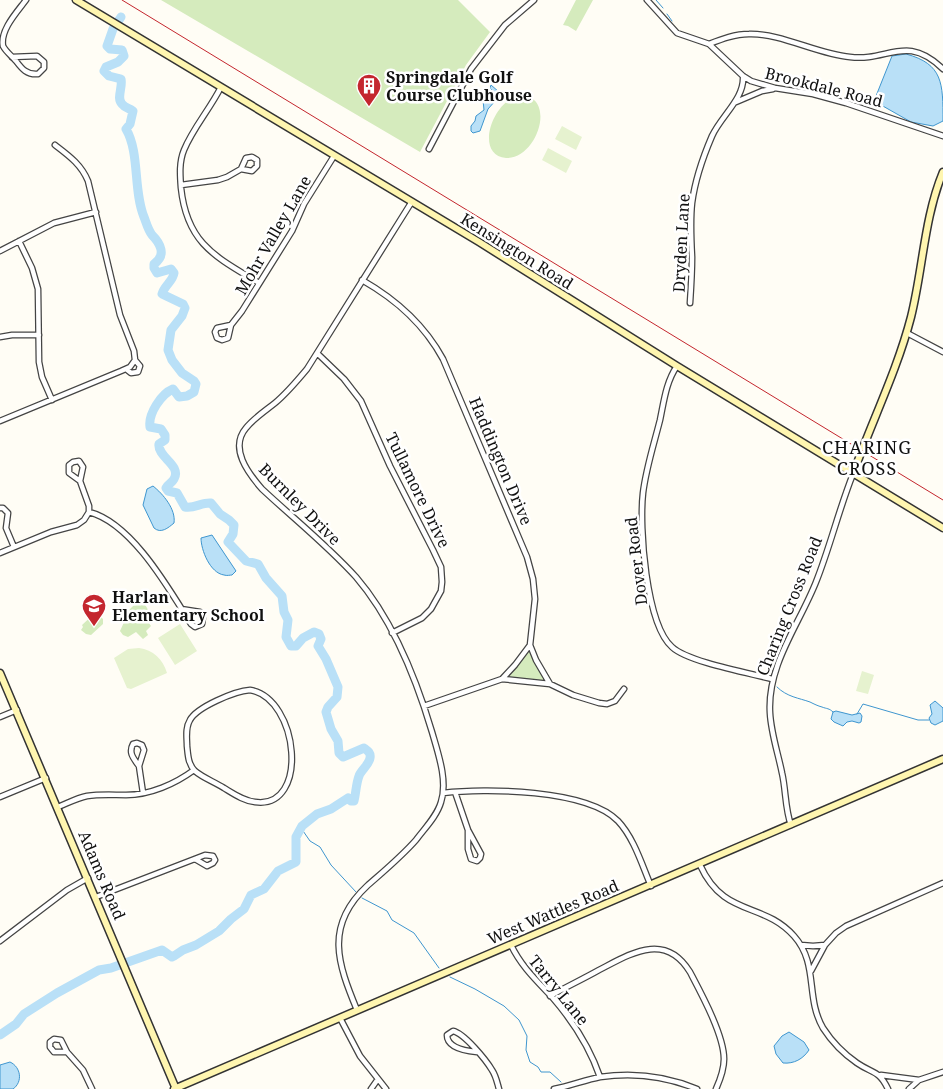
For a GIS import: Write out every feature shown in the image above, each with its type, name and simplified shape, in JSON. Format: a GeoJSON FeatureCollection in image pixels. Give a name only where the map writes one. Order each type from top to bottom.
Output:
{"type":"FeatureCollection","features":[{"type":"Feature","properties":{"kind":"street"},"geometry":{"type":"LineString","coordinates":[[12,57],[37,56],[44,62],[44,68],[38,74],[28,73],[22,69],[3,47],[1,34],[4,27],[26,0]]}},
{"type":"Feature","properties":{"kind":"street","name":"Kensington Road"},"geometry":{"type":"LineString","coordinates":[[76,0],[411,203],[479,242],[677,366],[943,528]]}},
{"type":"Feature","properties":{"kind":"street"},"geometry":{"type":"LineString","coordinates":[[429,149],[471,69],[506,25],[534,0]]}},
{"type":"Feature","properties":{"kind":"street","name":"Brookdale Road"},"geometry":{"type":"LineString","coordinates":[[647,0],[677,33],[708,44],[743,76],[760,85],[812,94],[846,103],[943,136]]}},
{"type":"Feature","properties":{"kind":"street","name":"Brookdale Road"},"geometry":{"type":"LineString","coordinates":[[708,44],[731,36],[754,34],[773,37],[847,57],[862,58],[912,50],[927,56],[943,69]]}},
{"type":"Feature","properties":{"kind":"street","name":"Dryden Lane"},"geometry":{"type":"LineString","coordinates":[[690,303],[692,272],[691,224],[694,191],[713,135],[743,87],[743,76]]}},
{"type":"Feature","properties":{"kind":"street"},"geometry":{"type":"LineString","coordinates":[[221,87],[184,148],[180,164],[181,185],[186,213],[198,238],[215,256],[259,283]]}},
{"type":"Feature","properties":{"kind":"street"},"geometry":{"type":"LineString","coordinates":[[734,103],[762,91],[775,88]]}},
{"type":"Feature","properties":{"kind":"street"},"geometry":{"type":"LineString","coordinates":[[0,421],[126,369],[134,360],[134,351],[122,320],[88,181],[83,171],[73,159],[55,145]]}},
{"type":"Feature","properties":{"kind":"street","name":"Mohr Valley Lane"},"geometry":{"type":"LineString","coordinates":[[231,325],[238,317],[296,224],[304,204],[334,156]]}},
{"type":"Feature","properties":{"kind":"street"},"geometry":{"type":"LineString","coordinates":[[181,185],[218,180],[242,169]]}},
{"type":"Feature","properties":{"kind":"street","name":"Charing Cross Road"},"geometry":{"type":"LineString","coordinates":[[790,825],[782,775],[770,721],[772,679],[778,661],[819,575],[853,474],[907,333],[917,295],[931,207],[943,172]]}},
{"type":"Feature","properties":{"kind":"street","name":"Burnley Drive"},"geometry":{"type":"LineString","coordinates":[[358,1010],[339,959],[338,940],[342,922],[350,905],[356,898],[402,855],[438,810],[443,793],[441,768],[424,706],[382,614],[356,578],[262,489],[250,475],[241,456],[240,442],[245,429],[291,387],[318,354],[411,203]]}},
{"type":"Feature","properties":{"kind":"street"},"geometry":{"type":"LineString","coordinates":[[0,251],[54,222],[96,212]]}},
{"type":"Feature","properties":{"kind":"street"},"geometry":{"type":"LineString","coordinates":[[19,241],[32,268],[37,284],[40,369],[52,400]]}},
{"type":"Feature","properties":{"kind":"street","name":"Haddington Drive"},"geometry":{"type":"LineString","coordinates":[[362,280],[392,298],[412,316],[426,332],[443,359],[516,528],[531,569],[534,606],[530,645],[538,665],[550,684]]}},
{"type":"Feature","properties":{"kind":"street"},"geometry":{"type":"LineString","coordinates":[[907,333],[943,352]]}},
{"type":"Feature","properties":{"kind":"street"},"geometry":{"type":"LineString","coordinates":[[0,337],[39,335]]}},
{"type":"Feature","properties":{"kind":"street","name":"Tullamore Drive"},"geometry":{"type":"LineString","coordinates":[[318,354],[344,379],[361,402],[441,567],[442,582],[440,591],[431,609],[422,618],[392,633]]}},
{"type":"Feature","properties":{"kind":"street"},"geometry":{"type":"LineString","coordinates":[[126,369],[131,373],[138,372],[140,366],[134,360]]}},
{"type":"Feature","properties":{"kind":"street","name":"Dover Road"},"geometry":{"type":"LineString","coordinates":[[677,366],[666,392],[645,478],[642,502],[645,561],[650,594],[658,622],[668,644],[680,653],[772,679]]}},
{"type":"Feature","properties":{"kind":"street"},"geometry":{"type":"LineString","coordinates":[[0,553],[51,532],[77,525],[84,520],[89,512],[88,501],[80,481],[82,466],[79,461],[73,462],[69,465],[69,473],[80,481]]}},
{"type":"Feature","properties":{"kind":"street"},"geometry":{"type":"LineString","coordinates":[[0,508],[3,508],[8,514],[6,528],[14,547]]}},
{"type":"Feature","properties":{"kind":"street"},"geometry":{"type":"LineString","coordinates":[[89,512],[106,519],[142,552],[152,564],[181,609],[193,626],[202,624],[203,617],[200,612],[181,609]]}},
{"type":"Feature","properties":{"kind":"street"},"geometry":{"type":"LineString","coordinates":[[0,524],[6,528]]}},
{"type":"Feature","properties":{"kind":"street"},"geometry":{"type":"LineString","coordinates":[[502,679],[530,645]]}},
{"type":"Feature","properties":{"kind":"street","name":"Adams Road"},"geometry":{"type":"LineString","coordinates":[[0,673],[119,950],[175,1089]]}},
{"type":"Feature","properties":{"kind":"street"},"geometry":{"type":"LineString","coordinates":[[424,706],[502,679],[550,684],[573,695],[604,704],[615,701],[624,689]]}},
{"type":"Feature","properties":{"kind":"street"},"geometry":{"type":"LineString","coordinates":[[246,690],[260,692],[272,702],[288,734],[292,753],[290,773],[286,785],[280,794],[265,802],[250,801],[194,770],[188,758],[187,734],[190,720],[197,712],[246,690]]}},
{"type":"Feature","properties":{"kind":"street"},"geometry":{"type":"LineString","coordinates":[[0,717],[17,710]]}},
{"type":"Feature","properties":{"kind":"street"},"geometry":{"type":"LineString","coordinates":[[139,766],[131,751],[133,744],[138,743],[142,745],[144,750],[139,766],[143,793]]}},
{"type":"Feature","properties":{"kind":"street","name":"West Wattles Road"},"geometry":{"type":"LineString","coordinates":[[175,1089],[943,759]]}},
{"type":"Feature","properties":{"kind":"street"},"geometry":{"type":"LineString","coordinates":[[58,807],[86,796],[143,793],[172,783],[194,770]]}},
{"type":"Feature","properties":{"kind":"street"},"geometry":{"type":"LineString","coordinates":[[0,798],[46,778]]}},
{"type":"Feature","properties":{"kind":"street"},"geometry":{"type":"LineString","coordinates":[[443,793],[493,791],[539,794],[582,802],[603,810],[615,818],[624,830],[651,886]]}},
{"type":"Feature","properties":{"kind":"street"},"geometry":{"type":"LineString","coordinates":[[455,792],[468,830],[481,854],[477,861],[471,859],[468,854],[468,830]]}},
{"type":"Feature","properties":{"kind":"street"},"geometry":{"type":"LineString","coordinates":[[96,897],[195,859]]}},
{"type":"Feature","properties":{"kind":"street"},"geometry":{"type":"LineString","coordinates":[[700,865],[714,889],[725,898],[778,923],[791,932],[801,945],[811,971],[815,1008],[824,1029],[848,1057],[881,1075],[919,1080]]}},
{"type":"Feature","properties":{"kind":"street"},"geometry":{"type":"LineString","coordinates":[[0,941],[60,895],[88,878]]}},
{"type":"Feature","properties":{"kind":"street"},"geometry":{"type":"LineString","coordinates":[[811,971],[825,945],[839,930],[852,922],[943,883]]}},
{"type":"Feature","properties":{"kind":"street","name":"Tarry Lane"},"geometry":{"type":"LineString","coordinates":[[511,945],[523,966],[576,1028],[600,1077]]}},
{"type":"Feature","properties":{"kind":"street"},"geometry":{"type":"LineString","coordinates":[[801,945],[825,945]]}},
{"type":"Feature","properties":{"kind":"street"},"geometry":{"type":"LineString","coordinates":[[550,996],[636,951],[658,948],[676,955],[690,972],[720,1041],[724,1055],[723,1068],[716,1089]]}},
{"type":"Feature","properties":{"kind":"street"},"geometry":{"type":"LineString","coordinates":[[340,1018],[360,1056],[386,1089]]}},
{"type":"Feature","properties":{"kind":"street"},"geometry":{"type":"LineString","coordinates":[[477,1052],[453,1046],[448,1042],[447,1035],[453,1031],[459,1033],[477,1052],[492,1069],[499,1089]]}},
{"type":"Feature","properties":{"kind":"street"},"geometry":{"type":"LineString","coordinates":[[67,1052],[83,1070],[92,1089]]}},
{"type":"Feature","properties":{"kind":"street"},"geometry":{"type":"LineString","coordinates":[[909,1089],[919,1080],[943,1072]]}},
{"type":"Feature","properties":{"kind":"street"},"geometry":{"type":"LineString","coordinates":[[554,1089],[600,1077],[625,1075],[653,1076],[674,1080],[697,1089]]}},
{"type":"Feature","properties":{"kind":"street"},"geometry":{"type":"LineString","coordinates":[[881,1075],[888,1089]]}},
{"type":"Feature","properties":{"kind":"street"},"geometry":{"type":"LineString","coordinates":[[371,1089],[378,1079]]}},
{"type":"Feature","properties":{"kind":"green space"},"geometry":{"type":"Polygon","coordinates":[[[161,0],[458,0],[490,32],[466,65],[420,152],[161,0]]]}},
{"type":"Feature","properties":{"kind":"green space"},"geometry":{"type":"Polygon","coordinates":[[[576,0],[593,0],[576,31],[563,25],[576,0]]]}},
{"type":"Feature","properties":{"kind":"green space"},"geometry":{"type":"Polygon","coordinates":[[[520,95],[532,98],[538,106],[540,116],[539,128],[527,149],[517,156],[506,158],[496,155],[491,148],[490,128],[502,107],[510,99],[520,95]]]}},
{"type":"Feature","properties":{"kind":"green space"},"geometry":{"type":"Polygon","coordinates":[[[562,126],[582,137],[576,150],[555,139],[562,126]]]}},
{"type":"Feature","properties":{"kind":"green space"},"geometry":{"type":"Polygon","coordinates":[[[548,148],[572,161],[566,173],[542,160],[548,148]]]}},
{"type":"Feature","properties":{"kind":"green space"},"geometry":{"type":"Polygon","coordinates":[[[137,602],[147,607],[146,619],[151,626],[146,631],[148,635],[143,639],[136,632],[128,637],[120,631],[130,609],[137,602]]]}},
{"type":"Feature","properties":{"kind":"green space"},"geometry":{"type":"Polygon","coordinates":[[[96,612],[103,619],[103,624],[91,635],[86,634],[81,630],[82,625],[96,612]]]}},
{"type":"Feature","properties":{"kind":"green space"},"geometry":{"type":"Polygon","coordinates":[[[180,624],[197,651],[175,665],[158,638],[180,624]]]}},
{"type":"Feature","properties":{"kind":"green space"},"geometry":{"type":"Polygon","coordinates":[[[139,648],[157,656],[163,663],[167,673],[131,689],[127,688],[114,658],[128,649],[139,648]]]}},
{"type":"Feature","properties":{"kind":"green space"},"geometry":{"type":"Polygon","coordinates":[[[529,650],[544,679],[542,682],[508,677],[529,650]]]}},
{"type":"Feature","properties":{"kind":"green space"},"geometry":{"type":"Polygon","coordinates":[[[862,671],[874,675],[868,694],[856,691],[862,671]]]}},
{"type":"Feature","properties":{"kind":"water"},"geometry":{"type":"Polygon","coordinates":[[[906,54],[927,63],[938,77],[941,86],[943,121],[933,126],[911,122],[874,101],[892,56],[906,54]]]}},
{"type":"Feature","properties":{"kind":"water"},"geometry":{"type":"Polygon","coordinates":[[[491,85],[499,92],[501,91],[502,95],[498,98],[494,97],[496,100],[488,109],[480,131],[473,133],[471,126],[476,116],[484,110],[483,100],[490,98],[491,85]]]}},
{"type":"Feature","properties":{"kind":"water"},"geometry":{"type":"Polygon","coordinates":[[[153,486],[168,502],[173,512],[174,523],[162,530],[154,528],[143,505],[147,489],[153,486]]]}},
{"type":"Feature","properties":{"kind":"water"},"geometry":{"type":"Polygon","coordinates":[[[212,535],[236,571],[232,575],[225,575],[214,570],[207,560],[201,538],[212,535]]]}},
{"type":"Feature","properties":{"kind":"water"},"geometry":{"type":"Polygon","coordinates":[[[935,701],[943,708],[943,721],[935,725],[931,723],[929,718],[932,714],[930,705],[935,701]]]}},
{"type":"Feature","properties":{"kind":"water"},"geometry":{"type":"Polygon","coordinates":[[[833,712],[852,715],[860,713],[862,716],[861,722],[847,722],[843,726],[831,719],[833,712]]]}},
{"type":"Feature","properties":{"kind":"water"},"geometry":{"type":"Polygon","coordinates":[[[789,1032],[804,1042],[809,1050],[798,1060],[791,1063],[783,1063],[776,1054],[774,1046],[782,1036],[789,1032]]]}},
{"type":"Feature","properties":{"kind":"water"},"geometry":{"type":"Polygon","coordinates":[[[10,1062],[17,1067],[18,1083],[13,1089],[0,1089],[0,1065],[10,1062]]]}},
{"type":"Feature","properties":{"kind":"waterway"},"geometry":{"type":"LineString","coordinates":[[656,0],[663,8]]}},
{"type":"Feature","properties":{"kind":"waterway"},"geometry":{"type":"LineString","coordinates":[[667,14],[672,21]]}},
{"type":"Feature","properties":{"kind":"waterway"},"geometry":{"type":"LineString","coordinates":[[0,1035],[16,1024],[24,1014],[99,970],[111,968],[162,950],[172,957],[219,931],[244,909],[251,895],[264,889],[278,871],[296,862],[296,837],[302,826],[317,814],[331,809],[348,798],[354,801],[359,776],[370,758],[370,753],[364,748],[343,757],[339,753],[338,741],[331,729],[326,712],[337,697],[338,687],[318,646],[321,639],[319,634],[314,632],[303,638],[296,646],[291,646],[286,637],[288,620],[284,612],[282,596],[266,578],[258,564],[246,561],[228,542],[233,534],[234,525],[220,514],[211,503],[185,507],[177,493],[168,491],[166,488],[174,479],[175,469],[159,449],[159,444],[165,440],[165,435],[161,429],[150,427],[151,416],[156,405],[168,392],[173,389],[179,397],[187,396],[194,392],[196,384],[182,373],[172,360],[168,350],[171,330],[182,316],[185,308],[183,304],[162,294],[174,273],[171,269],[157,273],[154,268],[154,264],[160,257],[161,249],[149,231],[141,206],[133,149],[126,129],[130,124],[133,111],[120,102],[121,79],[109,76],[104,71],[106,67],[118,62],[124,56],[122,50],[110,49],[107,46],[113,29],[121,17]]}},
{"type":"Feature","properties":{"kind":"waterway"},"geometry":{"type":"LineString","coordinates":[[777,687],[789,695],[833,712]]}},
{"type":"Feature","properties":{"kind":"waterway"},"geometry":{"type":"LineString","coordinates":[[857,714],[863,704],[918,720],[929,720]]}},
{"type":"Feature","properties":{"kind":"waterway"},"geometry":{"type":"LineString","coordinates":[[301,828],[310,841],[320,847],[331,865],[356,892]]}},
{"type":"Feature","properties":{"kind":"waterway"},"geometry":{"type":"LineString","coordinates":[[362,898],[387,911],[392,920],[414,933],[439,968]]}},
{"type":"Feature","properties":{"kind":"waterway"},"geometry":{"type":"LineString","coordinates":[[450,977],[504,1006],[519,1020],[527,1036],[526,1050],[530,1062],[538,1067],[541,1072],[550,1072],[561,1082]]}},
{"type":"Feature","properties":{"kind":"railway"},"geometry":{"type":"LineString","coordinates":[[122,0],[943,500]]}},
{"type":"Feature","properties":{"kind":"place","name":"Springdale Golf Course Clubhouse"},"geometry":{"type":"Point","coordinates":[369,107]}},
{"type":"Feature","properties":{"kind":"place","name":"Harlan Elementary School"},"geometry":{"type":"Point","coordinates":[94,627]}},
{"type":"Feature","properties":{"kind":"district","name":"CHARING CROSS"},"geometry":{"type":"Point","coordinates":[867,458]}}]}
